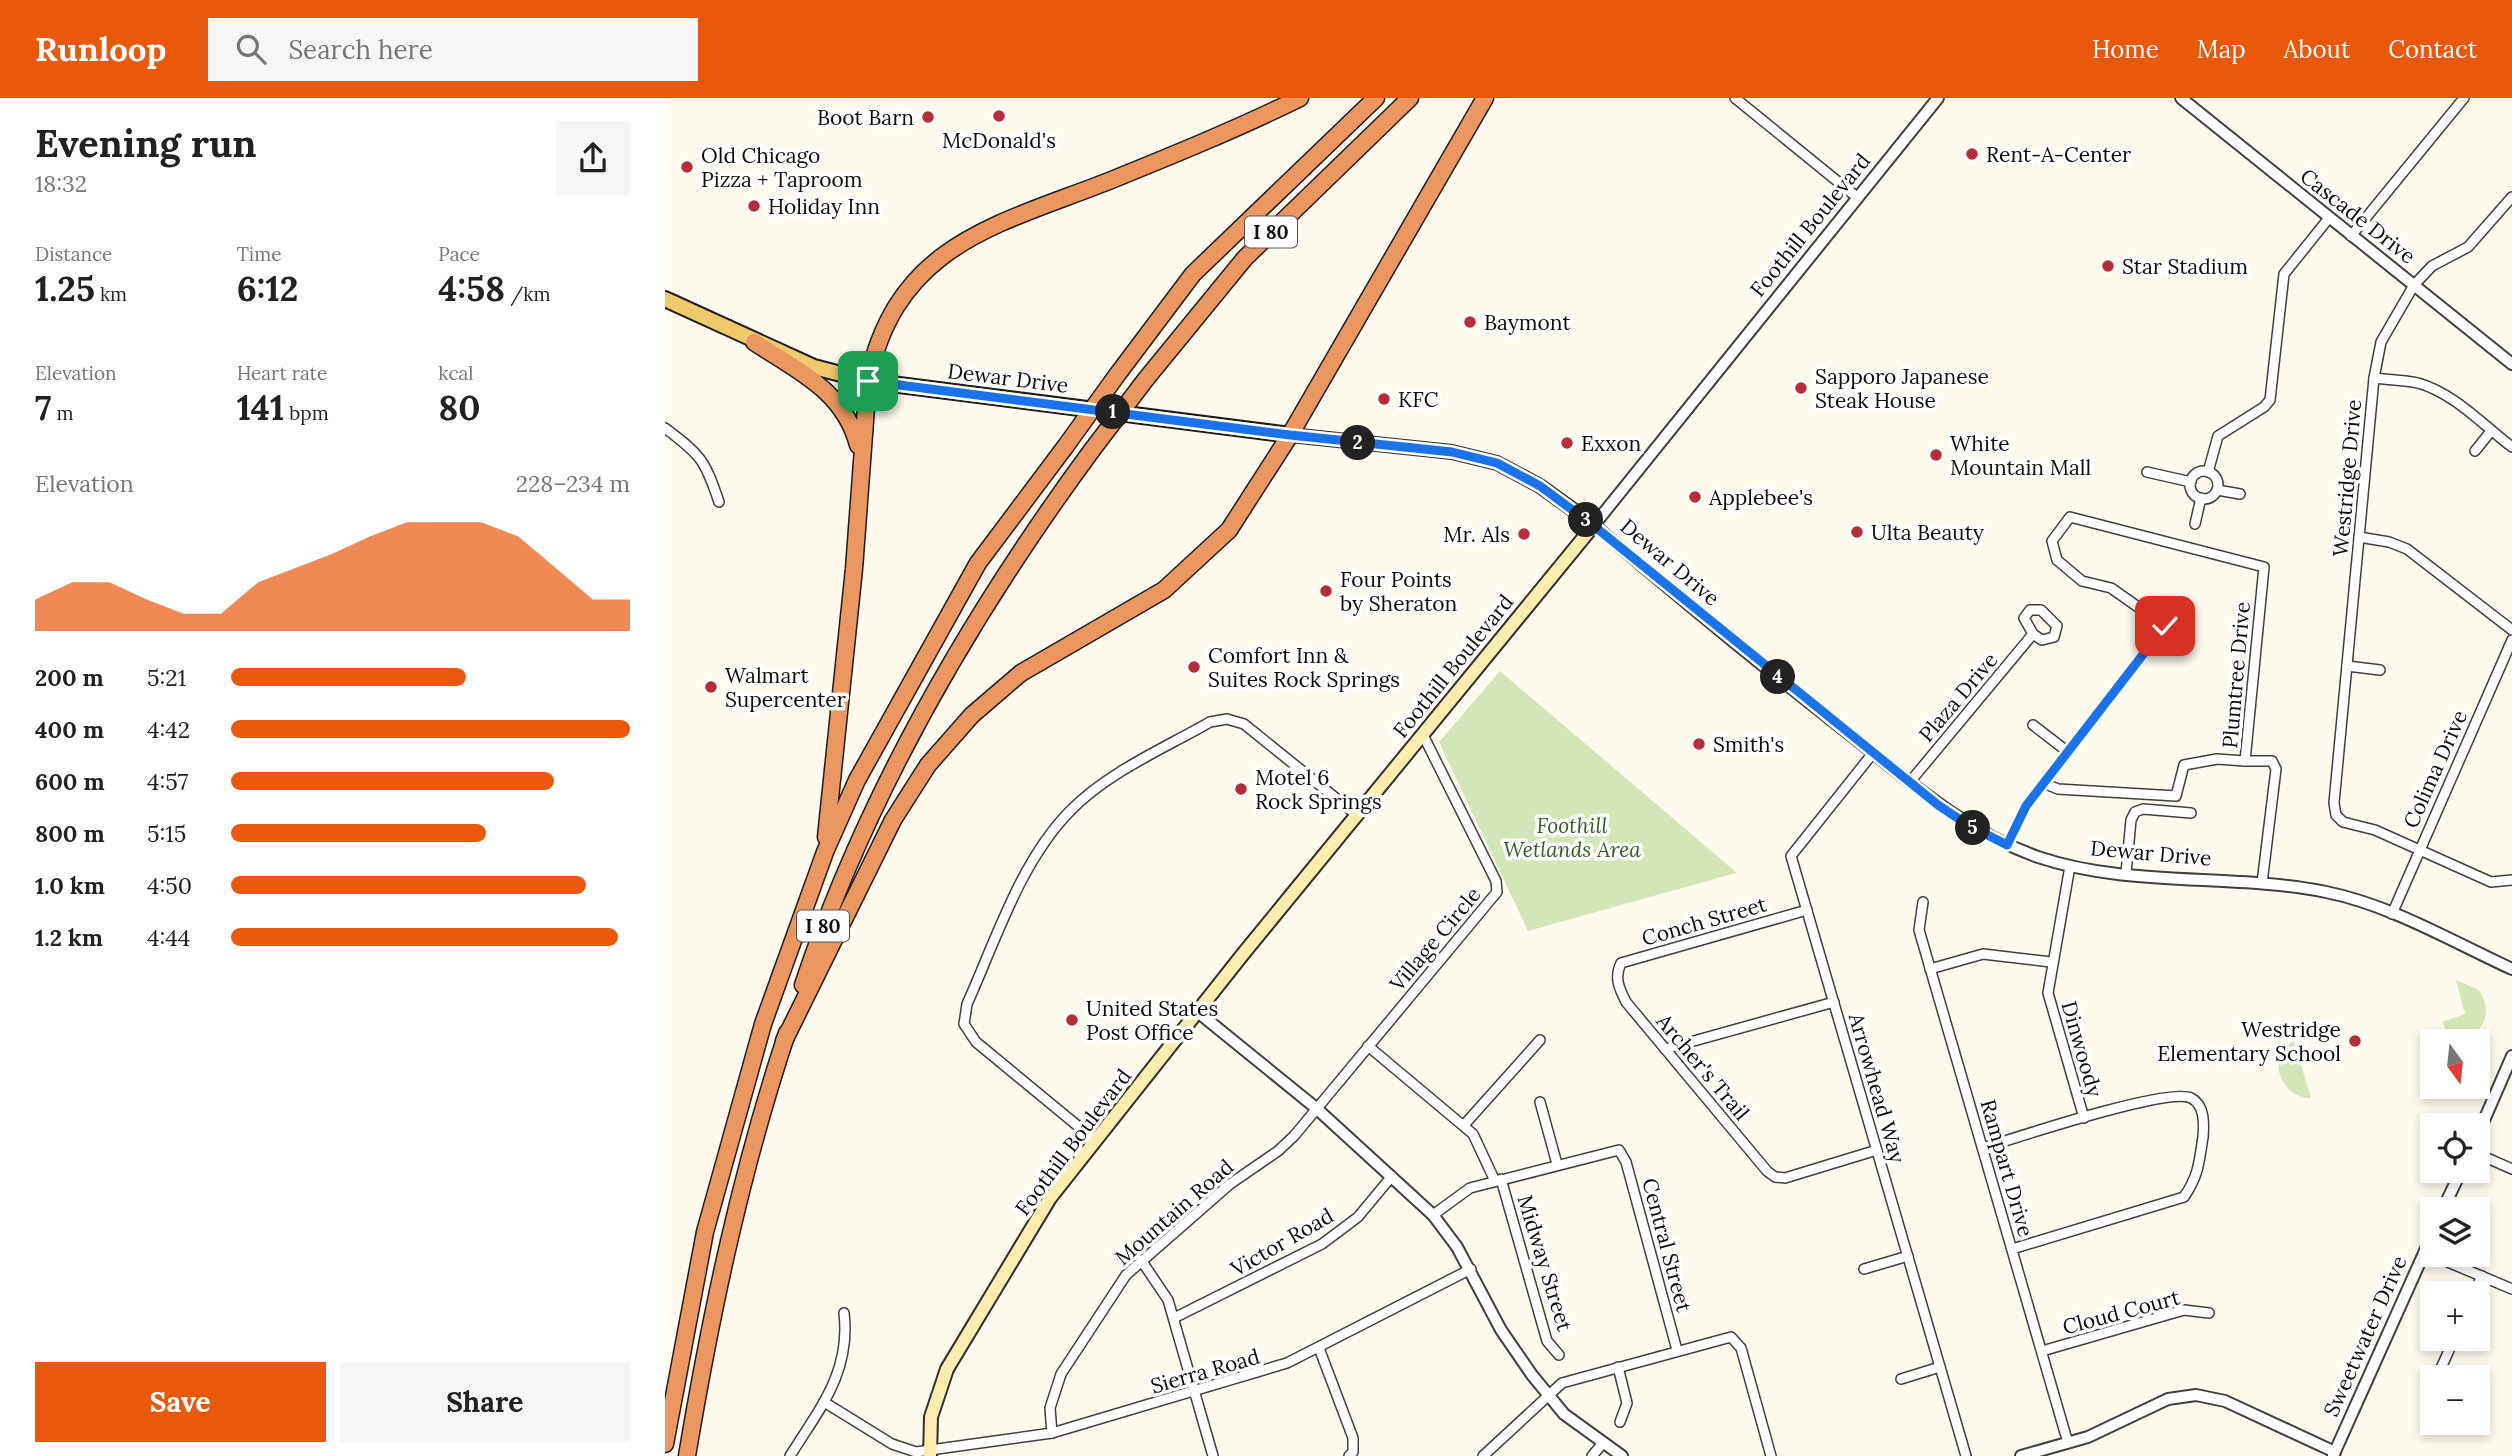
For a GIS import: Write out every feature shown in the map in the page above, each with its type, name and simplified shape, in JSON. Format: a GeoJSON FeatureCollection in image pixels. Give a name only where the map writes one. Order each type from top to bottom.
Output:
{"type":"FeatureCollection","features":[{"type":"Feature","properties":{"kind":"highway"},"geometry":{"type":"LineString","coordinates":[[825,852],[854,569],[860,457],[868,381],[881,335],[890,317],[925,271],[959,243],[993,225],[1207,141],[1300,98]]}},
{"type":"Feature","properties":{"kind":"highway","name":"I 80"},"geometry":{"type":"LineString","coordinates":[[665,1444],[705,1232],[763,1024],[825,852],[857,780],[978,564],[1193,274],[1376,98]]}},
{"type":"Feature","properties":{"kind":"highway","name":"I 80"},"geometry":{"type":"LineString","coordinates":[[687,1456],[708,1335],[744,1180],[785,1041],[827,913],[889,779],[952,661],[1037,525],[1146,379],[1245,258],[1410,98]]}},
{"type":"Feature","properties":{"kind":"highway"},"geometry":{"type":"LineString","coordinates":[[785,1041],[893,820],[928,765],[972,715],[1021,673],[1164,590],[1229,530],[1290,435],[1485,98]]}},
{"type":"Feature","properties":{"kind":"highway"},"geometry":{"type":"LineString","coordinates":[[754,342],[836,399],[853,428],[860,457]]}},
{"type":"Feature","properties":{"kind":"main road","name":"Dewar Drive"},"geometry":{"type":"LineString","coordinates":[[665,299],[754,342],[814,367],[868,381],[1290,435],[1452,452],[1497,463],[1540,486],[1594,526]]}},
{"type":"Feature","properties":{"kind":"main road","name":"Foothill Boulevard"},"geometry":{"type":"LineString","coordinates":[[930,1454],[935,1399],[947,1369],[1050,1198],[1243,954],[1594,526]]}},
{"type":"Feature","properties":{"kind":"street"},"geometry":{"type":"LineString","coordinates":[[1735,98],[1859,198]]}},
{"type":"Feature","properties":{"kind":"street","name":"Foothill Boulevard"},"geometry":{"type":"LineString","coordinates":[[1594,526],[1938,98]]}},
{"type":"Feature","properties":{"kind":"street","name":"Cascade Drive"},"geometry":{"type":"LineString","coordinates":[[2181,98],[2510,360]]}},
{"type":"Feature","properties":{"kind":"street"},"geometry":{"type":"LineString","coordinates":[[2351,236],[2464,98]]}},
{"type":"Feature","properties":{"kind":"street","name":"Westridge Drive"},"geometry":{"type":"LineString","coordinates":[[2419,849],[2375,830],[2343,822],[2336,815],[2334,803],[2374,378],[2381,342],[2414,285],[2432,266],[2468,247],[2512,197]]}},
{"type":"Feature","properties":{"kind":"street"},"geometry":{"type":"LineString","coordinates":[[2208,472],[2218,436],[2264,407],[2270,400],[2284,274],[2329,218]]}},
{"type":"Feature","properties":{"kind":"street"},"geometry":{"type":"LineString","coordinates":[[2374,378],[2417,383],[2433,389],[2512,447]]}},
{"type":"Feature","properties":{"kind":"street"},"geometry":{"type":"LineString","coordinates":[[665,428],[698,453],[708,468],[719,502]]}},
{"type":"Feature","properties":{"kind":"street"},"geometry":{"type":"LineString","coordinates":[[2475,451],[2491,431]]}},
{"type":"Feature","properties":{"kind":"street"},"geometry":{"type":"LineString","coordinates":[[2147,472],[2191,482]]}},
{"type":"Feature","properties":{"kind":"street"},"geometry":{"type":"LineString","coordinates":[[2199,472],[2208,472],[2215,476],[2217,490],[2211,497],[2201,498],[2193,493],[2191,482],[2199,472]]}},
{"type":"Feature","properties":{"kind":"street"},"geometry":{"type":"LineString","coordinates":[[2217,490],[2240,494]]}},
{"type":"Feature","properties":{"kind":"street"},"geometry":{"type":"LineString","coordinates":[[2195,524],[2201,498]]}},
{"type":"Feature","properties":{"kind":"street","name":"Plumtree Drive"},"geometry":{"type":"LineString","coordinates":[[2068,752],[2165,626],[2111,588],[2082,580],[2057,560],[2052,541],[2070,517],[2264,567],[2245,761],[2272,761],[2276,769],[2262,883]]}},
{"type":"Feature","properties":{"kind":"street","name":"Dewar Drive"},"geometry":{"type":"LineString","coordinates":[[1594,526],[1909,783],[1968,825],[2007,845],[2070,866],[2262,883],[2327,892],[2392,914],[2512,969]]}},
{"type":"Feature","properties":{"kind":"street"},"geometry":{"type":"LineString","coordinates":[[2359,537],[2389,542],[2407,549],[2512,630]]}},
{"type":"Feature","properties":{"kind":"street","name":"Plaza Drive"},"geometry":{"type":"LineString","coordinates":[[1909,783],[2033,634]]}},
{"type":"Feature","properties":{"kind":"street","name":"Colima Drive"},"geometry":{"type":"LineString","coordinates":[[2392,914],[2512,639]]}},
{"type":"Feature","properties":{"kind":"street"},"geometry":{"type":"LineString","coordinates":[[2347,666],[2380,670]]}},
{"type":"Feature","properties":{"kind":"street"},"geometry":{"type":"LineString","coordinates":[[1096,1141],[968,1035],[964,1024],[973,992],[1024,880],[1050,835],[1070,811],[1114,777],[1210,722],[1227,719],[1244,724],[1358,816]]}},
{"type":"Feature","properties":{"kind":"street"},"geometry":{"type":"LineString","coordinates":[[2007,845],[2022,811],[2068,752],[2033,725]]}},
{"type":"Feature","properties":{"kind":"street","name":"Village Circle"},"geometry":{"type":"LineString","coordinates":[[1368,1046],[1497,892],[1496,881],[1423,735]]}},
{"type":"Feature","properties":{"kind":"street","name":"Arrowhead Way"},"geometry":{"type":"LineString","coordinates":[[1873,753],[1791,856],[1966,1456]]}},
{"type":"Feature","properties":{"kind":"street"},"geometry":{"type":"LineString","coordinates":[[2043,783],[2050,788],[2176,796],[2182,766],[2217,759],[2245,761]]}},
{"type":"Feature","properties":{"kind":"street"},"geometry":{"type":"LineString","coordinates":[[2126,873],[2131,820],[2135,812],[2143,809],[2192,813]]}},
{"type":"Feature","properties":{"kind":"street"},"geometry":{"type":"LineString","coordinates":[[2419,849],[2491,882],[2511,881]]}},
{"type":"Feature","properties":{"kind":"street","name":"Dinwoody"},"geometry":{"type":"LineString","coordinates":[[2070,866],[2051,962],[2048,993],[2084,1118]]}},
{"type":"Feature","properties":{"kind":"street","name":"Rampart Drive"},"geometry":{"type":"LineString","coordinates":[[1923,902],[1920,930],[1930,969],[2068,1443]]}},
{"type":"Feature","properties":{"kind":"street","name":"Conch Street"},"geometry":{"type":"LineString","coordinates":[[1617,972],[1621,963],[1807,910]]}},
{"type":"Feature","properties":{"kind":"street"},"geometry":{"type":"LineString","coordinates":[[1930,969],[1983,954],[2051,962]]}},
{"type":"Feature","properties":{"kind":"street","name":"Archer's Trail"},"geometry":{"type":"LineString","coordinates":[[1617,972],[1626,1002],[1767,1171],[1775,1177],[1785,1178],[1877,1150]]}},
{"type":"Feature","properties":{"kind":"street"},"geometry":{"type":"LineString","coordinates":[[1665,1049],[1834,1002]]}},
{"type":"Feature","properties":{"kind":"street"},"geometry":{"type":"LineString","coordinates":[[1199,1013],[1316,1108],[1433,1215],[1471,1269],[1500,1330],[1548,1396],[1565,1414],[1622,1456]]}},
{"type":"Feature","properties":{"kind":"street"},"geometry":{"type":"LineString","coordinates":[[1465,1125],[1540,1040]]}},
{"type":"Feature","properties":{"kind":"street","name":"Mountain Road"},"geometry":{"type":"LineString","coordinates":[[1052,1433],[1050,1408],[1061,1374],[1112,1293],[1141,1260],[1230,1184],[1278,1151],[1368,1046]]}},
{"type":"Feature","properties":{"kind":"street","name":"Midway Street"},"geometry":{"type":"LineString","coordinates":[[1368,1046],[1465,1125],[1476,1139],[1498,1180],[1547,1341],[1559,1354]]}},
{"type":"Feature","properties":{"kind":"street"},"geometry":{"type":"LineString","coordinates":[[2487,1113],[2512,1056]]}},
{"type":"Feature","properties":{"kind":"street"},"geometry":{"type":"LineString","coordinates":[[1983,1148],[2084,1118],[2177,1096],[2192,1098],[2201,1109],[2204,1125],[2197,1178],[2184,1197],[2012,1249]]}},
{"type":"Feature","properties":{"kind":"street"},"geometry":{"type":"LineString","coordinates":[[1433,1215],[1458,1194],[1556,1164],[1540,1102]]}},
{"type":"Feature","properties":{"kind":"street","name":"Central Street"},"geometry":{"type":"LineString","coordinates":[[1556,1164],[1619,1150],[1626,1162],[1677,1350]]}},
{"type":"Feature","properties":{"kind":"street"},"geometry":{"type":"LineString","coordinates":[[2490,1159],[2512,1169]]}},
{"type":"Feature","properties":{"kind":"street","name":"Victor Road"},"geometry":{"type":"LineString","coordinates":[[1174,1318],[1322,1244],[1357,1217],[1392,1176]]}},
{"type":"Feature","properties":{"kind":"street"},"geometry":{"type":"LineString","coordinates":[[1864,1269],[1908,1256]]}},
{"type":"Feature","properties":{"kind":"street"},"geometry":{"type":"LineString","coordinates":[[1141,1260],[1164,1289],[1213,1456]]}},
{"type":"Feature","properties":{"kind":"street","name":"Sweetwater Drive"},"geometry":{"type":"LineString","coordinates":[[2334,1454],[2420,1261]]}},
{"type":"Feature","properties":{"kind":"street"},"geometry":{"type":"LineString","coordinates":[[2460,1267],[2512,1289]]}},
{"type":"Feature","properties":{"kind":"street","name":"Sierra Road"},"geometry":{"type":"LineString","coordinates":[[930,1454],[1052,1433],[1263,1372],[1319,1348],[1471,1269]]}},
{"type":"Feature","properties":{"kind":"street"},"geometry":{"type":"LineString","coordinates":[[2479,1281],[2481,1276]]}},
{"type":"Feature","properties":{"kind":"street","name":"Cloud Court"},"geometry":{"type":"LineString","coordinates":[[2042,1352],[2184,1310],[2209,1313]]}},
{"type":"Feature","properties":{"kind":"street"},"geometry":{"type":"LineString","coordinates":[[790,1456],[835,1382],[845,1354],[844,1313]]}},
{"type":"Feature","properties":{"kind":"street"},"geometry":{"type":"LineString","coordinates":[[1483,1456],[1568,1380],[1726,1338],[1736,1339],[1741,1348],[1771,1456]]}},
{"type":"Feature","properties":{"kind":"street"},"geometry":{"type":"LineString","coordinates":[[1319,1348],[1353,1438],[1353,1452],[1349,1456]]}},
{"type":"Feature","properties":{"kind":"street"},"geometry":{"type":"LineString","coordinates":[[1618,1367],[1627,1403],[1620,1422]]}},
{"type":"Feature","properties":{"kind":"street"},"geometry":{"type":"LineString","coordinates":[[1901,1378],[1940,1367]]}},
{"type":"Feature","properties":{"kind":"street"},"geometry":{"type":"LineString","coordinates":[[2021,1456],[2104,1430],[2168,1399],[2196,1395],[2225,1401],[2334,1454]]}},
{"type":"Feature","properties":{"kind":"street"},"geometry":{"type":"LineString","coordinates":[[824,1402],[905,1449],[930,1454]]}},
{"type":"Feature","properties":{"kind":"street"},"geometry":{"type":"LineString","coordinates":[[1592,1456],[1603,1443]]}},
{"type":"Feature","properties":{"kind":"green space","name":"Foothill Wetlands Area"},"geometry":{"type":"Polygon","coordinates":[[[1500,671],[1736,873],[1528,931],[1439,742],[1500,671]]]}},
{"type":"Feature","properties":{"kind":"green space"},"geometry":{"type":"Polygon","coordinates":[[[2456,980],[2479,990],[2486,1009],[2485,1017],[2478,1029],[2446,1029],[2442,1022],[2465,1014],[2456,980]]]}},
{"type":"Feature","properties":{"kind":"green space"},"geometry":{"type":"Polygon","coordinates":[[[2294,1041],[2311,1098],[2300,1097],[2291,1092],[2280,1075],[2280,1055],[2285,1047],[2294,1041]]]}},
{"type":"Feature","properties":{"kind":"place","name":"McDonald's"},"geometry":{"type":"Point","coordinates":[999,116]}},
{"type":"Feature","properties":{"kind":"place","name":"Boot Barn"},"geometry":{"type":"Point","coordinates":[928,117]}},
{"type":"Feature","properties":{"kind":"place","name":"Rent-A-Center"},"geometry":{"type":"Point","coordinates":[1972,154]}},
{"type":"Feature","properties":{"kind":"place","name":"Old Chicago Pizza + Taproom"},"geometry":{"type":"Point","coordinates":[687,167]}},
{"type":"Feature","properties":{"kind":"place","name":"Holiday Inn"},"geometry":{"type":"Point","coordinates":[754,206]}},
{"type":"Feature","properties":{"kind":"place","name":"Star Stadium"},"geometry":{"type":"Point","coordinates":[2108,266]}},
{"type":"Feature","properties":{"kind":"place","name":"Baymont"},"geometry":{"type":"Point","coordinates":[1470,322]}},
{"type":"Feature","properties":{"kind":"place","name":"Sapporo Japanese Steak House"},"geometry":{"type":"Point","coordinates":[1801,388]}},
{"type":"Feature","properties":{"kind":"place","name":"KFC"},"geometry":{"type":"Point","coordinates":[1384,399]}},
{"type":"Feature","properties":{"kind":"place","name":"Exxon"},"geometry":{"type":"Point","coordinates":[1567,443]}},
{"type":"Feature","properties":{"kind":"place","name":"White Mountain Mall"},"geometry":{"type":"Point","coordinates":[1936,455]}},
{"type":"Feature","properties":{"kind":"place","name":"Applebee's"},"geometry":{"type":"Point","coordinates":[1695,497]}},
{"type":"Feature","properties":{"kind":"place","name":"Ulta Beauty"},"geometry":{"type":"Point","coordinates":[1857,532]}},
{"type":"Feature","properties":{"kind":"place","name":"Mr. Als"},"geometry":{"type":"Point","coordinates":[1524,534]}},
{"type":"Feature","properties":{"kind":"place","name":"Four Points by Sheraton"},"geometry":{"type":"Point","coordinates":[1326,591]}},
{"type":"Feature","properties":{"kind":"place","name":"Comfort Inn & Suites Rock Springs"},"geometry":{"type":"Point","coordinates":[1194,667]}},
{"type":"Feature","properties":{"kind":"place","name":"Walmart Supercenter"},"geometry":{"type":"Point","coordinates":[711,687]}},
{"type":"Feature","properties":{"kind":"place","name":"Smith's"},"geometry":{"type":"Point","coordinates":[1699,744]}},
{"type":"Feature","properties":{"kind":"place","name":"Motel 6 Rock Springs"},"geometry":{"type":"Point","coordinates":[1241,789]}},
{"type":"Feature","properties":{"kind":"place","name":"United States Post Office"},"geometry":{"type":"Point","coordinates":[1072,1020]}},
{"type":"Feature","properties":{"kind":"place","name":"Westridge Elementary School"},"geometry":{"type":"Point","coordinates":[2355,1041]}},
{"type":"Feature","properties":{"kind":"route"},"geometry":{"type":"LineString","coordinates":[[868,381],[1290,435],[1452,452],[1497,463],[1540,486],[1594,526],[1938,805],[1968,825],[2007,845],[2026,806],[2165,626]]}}]}
